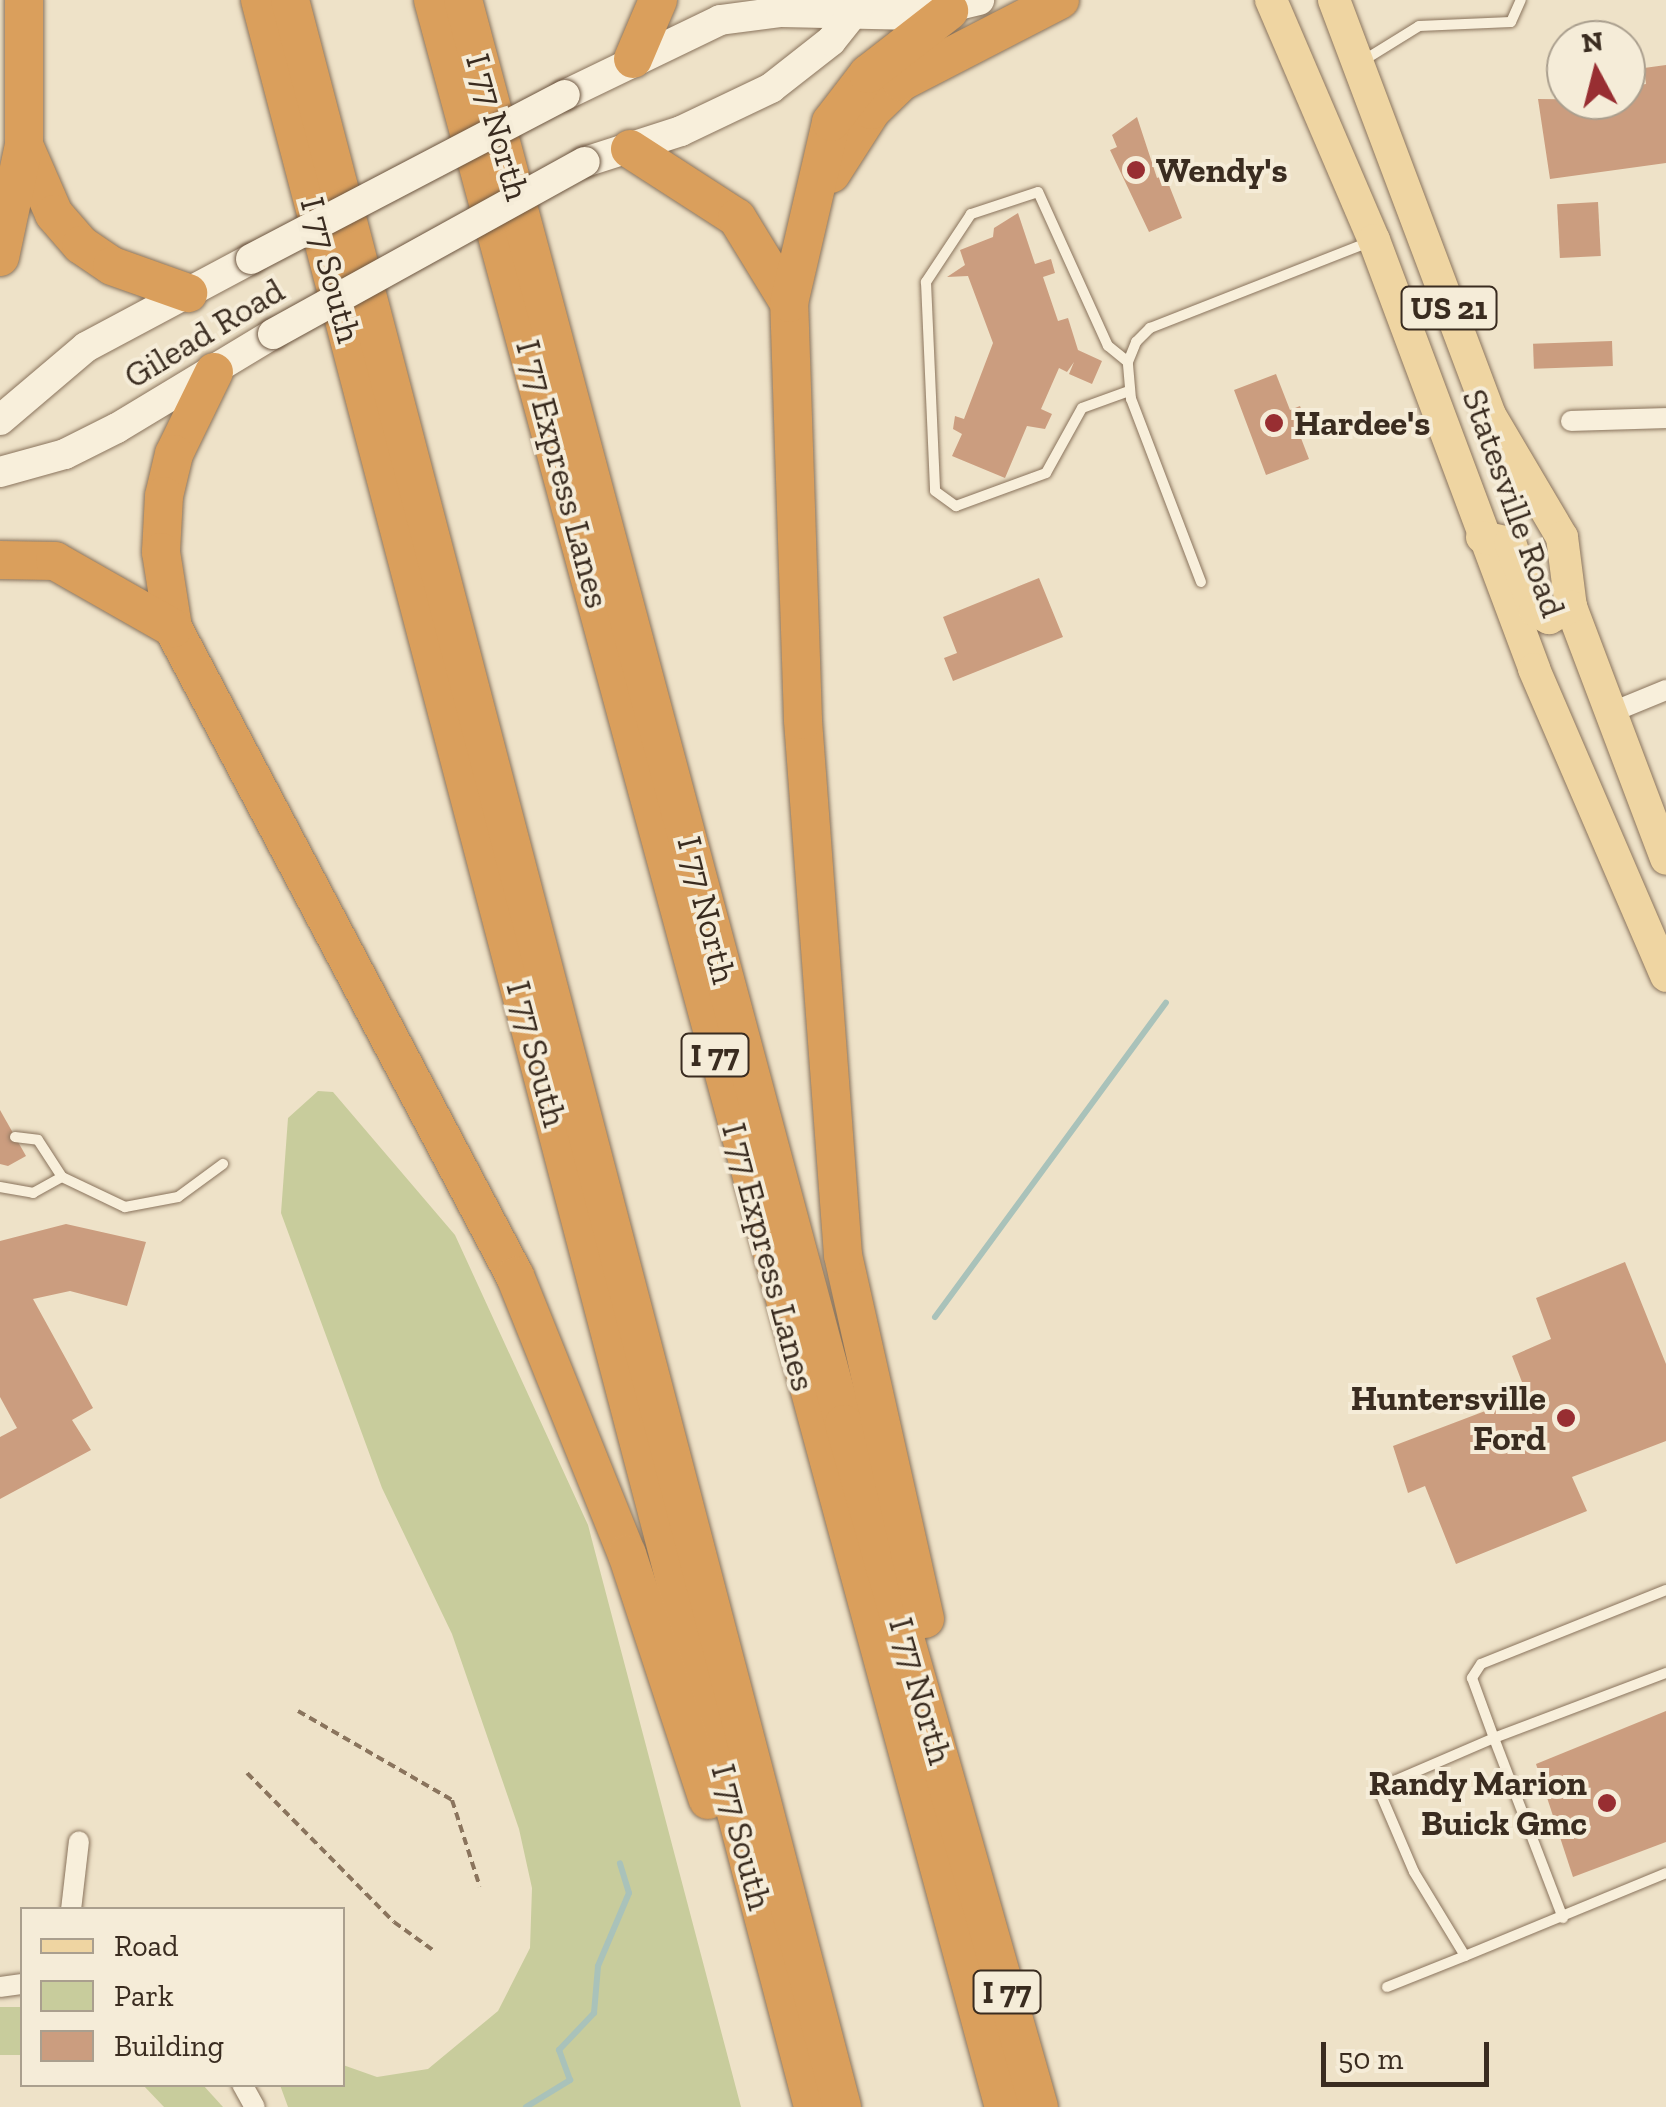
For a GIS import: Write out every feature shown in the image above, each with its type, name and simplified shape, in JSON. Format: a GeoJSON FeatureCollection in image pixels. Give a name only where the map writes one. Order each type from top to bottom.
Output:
{"type":"FeatureCollection","features":[{"type":"Feature","properties":{"kind":"highway"},"geometry":{"type":"LineString","coordinates":[[0,258],[24,145],[24,0]]}},
{"type":"Feature","properties":{"kind":"highway","name":"I 77 South"},"geometry":{"type":"LineString","coordinates":[[260,0],[810,2107]]}},
{"type":"Feature","properties":{"kind":"highway"},"geometry":{"type":"LineString","coordinates":[[290,0],[842,2107]]}},
{"type":"Feature","properties":{"kind":"highway","name":"I 77 Express Lanes"},"geometry":{"type":"LineString","coordinates":[[433,0],[1004,2107]]}},
{"type":"Feature","properties":{"kind":"highway","name":"I 77 North"},"geometry":{"type":"LineString","coordinates":[[463,0],[839,1406],[1039,2107]]}},
{"type":"Feature","properties":{"kind":"highway"},"geometry":{"type":"LineString","coordinates":[[633,59],[658,0]]}},
{"type":"Feature","properties":{"kind":"highway"},"geometry":{"type":"LineString","coordinates":[[816,203],[854,135],[900,82],[1058,0]]}},
{"type":"Feature","properties":{"kind":"highway"},"geometry":{"type":"LineString","coordinates":[[964,5],[846,98],[831,122],[816,203],[789,303],[803,720],[843,1255],[970,1800],[975,1876]]}},
{"type":"Feature","properties":{"kind":"highway"},"geometry":{"type":"LineString","coordinates":[[24,145],[54,214],[80,245],[146,282],[188,293]]}},
{"type":"Feature","properties":{"kind":"highway"},"geometry":{"type":"LineString","coordinates":[[630,148],[716,198],[789,303]]}},
{"type":"Feature","properties":{"kind":"highway"},"geometry":{"type":"LineString","coordinates":[[214,372],[174,454],[164,496],[161,552],[173,628],[477,1196],[554,1366],[628,1554],[810,2107]]}},
{"type":"Feature","properties":{"kind":"highway"},"geometry":{"type":"LineString","coordinates":[[0,560],[55,561],[173,628]]}},
{"type":"Feature","properties":{"kind":"main road","name":"Statesville Road"},"geometry":{"type":"LineString","coordinates":[[1334,0],[1490,415],[1562,537],[1571,607],[1666,860]]}},
{"type":"Feature","properties":{"kind":"main road","name":"Statesville Road"},"geometry":{"type":"LineString","coordinates":[[1269,3],[1374,240],[1482,537],[1666,976]]}},
{"type":"Feature","properties":{"kind":"main road","name":"Gilead Road"},"geometry":{"type":"LineString","coordinates":[[0,420],[86,347],[633,59],[720,20],[859,6],[964,5]]}},
{"type":"Feature","properties":{"kind":"main road","name":"Gilead Road"},"geometry":{"type":"LineString","coordinates":[[0,472],[65,454],[585,162],[630,148],[771,88],[859,6]]}},
{"type":"Feature","properties":{"kind":"main road"},"geometry":{"type":"LineString","coordinates":[[1482,537],[1510,543],[1535,611],[1549,618],[1571,607]]}},
{"type":"Feature","properties":{"kind":"street"},"geometry":{"type":"LineString","coordinates":[[1571,421],[1666,418]]}},
{"type":"Feature","properties":{"kind":"street"},"geometry":{"type":"LineString","coordinates":[[1610,713],[1666,690]]}},
{"type":"Feature","properties":{"kind":"street"},"geometry":{"type":"LineString","coordinates":[[71,1907],[79,1840]]}},
{"type":"Feature","properties":{"kind":"lane"},"geometry":{"type":"LineString","coordinates":[[1357,64],[1419,26],[1511,22],[1521,0]]}},
{"type":"Feature","properties":{"kind":"lane"},"geometry":{"type":"LineString","coordinates":[[1128,362],[1108,346],[1038,192],[971,214],[926,282],[935,491],[956,506],[1046,473],[1082,408],[1130,392]]}},
{"type":"Feature","properties":{"kind":"lane"},"geometry":{"type":"LineString","coordinates":[[1201,582],[1130,392],[1128,362],[1150,328],[1374,240]]}},
{"type":"Feature","properties":{"kind":"lane"},"geometry":{"type":"LineString","coordinates":[[15,1137],[38,1140],[62,1178],[94,1198],[156,1206],[223,1164]]}},
{"type":"Feature","properties":{"kind":"lane"},"geometry":{"type":"LineString","coordinates":[[0,1186],[33,1193],[62,1178]]}},
{"type":"Feature","properties":{"kind":"lane"},"geometry":{"type":"LineString","coordinates":[[1563,1918],[1472,1678],[1481,1664],[1666,1590]]}},
{"type":"Feature","properties":{"kind":"lane"},"geometry":{"type":"LineString","coordinates":[[1465,1956],[1414,1872],[1378,1788],[1494,1738],[1666,1674]]}},
{"type":"Feature","properties":{"kind":"lane"},"geometry":{"type":"LineString","coordinates":[[1387,1987],[1666,1873]]}},
{"type":"Feature","properties":{"kind":"path"},"geometry":{"type":"LineString","coordinates":[[298,1711],[452,1800],[480,1887]]}},
{"type":"Feature","properties":{"kind":"path"},"geometry":{"type":"LineString","coordinates":[[247,1773],[394,1922],[433,1950]]}},
{"type":"Feature","properties":{"kind":"green space"},"geometry":{"type":"Polygon","coordinates":[[[318,1091],[333,1092],[455,1235],[588,1525],[741,2107],[288,2107],[281,2087],[345,2087],[345,2066],[377,2077],[428,2069],[498,2011],[530,1948],[532,1888],[519,1829],[452,1634],[382,1488],[281,1213],[288,1118],[318,1091]]]}},
{"type":"Feature","properties":{"kind":"green space"},"geometry":{"type":"Polygon","coordinates":[[[0,2007],[20,2007],[20,2055],[0,2055],[0,2007]]]}},
{"type":"Feature","properties":{"kind":"green space"},"geometry":{"type":"Polygon","coordinates":[[[145,2087],[205,2087],[223,2107],[164,2107],[145,2087]]]}},
{"type":"Feature","properties":{"kind":"building"},"geometry":{"type":"Polygon","coordinates":[[[1666,65],[1666,163],[1550,179],[1538,99],[1546,99],[1546,120],[1646,120],[1646,68],[1666,65]]]}},
{"type":"Feature","properties":{"kind":"building","name":"Wendy's"},"geometry":{"type":"Polygon","coordinates":[[[1137,117],[1157,178],[1165,175],[1182,218],[1149,232],[1110,150],[1117,147],[1112,135],[1137,117]]]}},
{"type":"Feature","properties":{"kind":"building"},"geometry":{"type":"Polygon","coordinates":[[[1598,202],[1601,256],[1560,258],[1557,204],[1598,202]]]}},
{"type":"Feature","properties":{"kind":"building"},"geometry":{"type":"Polygon","coordinates":[[[1018,213],[1035,264],[1051,259],[1055,273],[1043,277],[1058,321],[1068,318],[1078,350],[1102,361],[1092,384],[1069,374],[1074,362],[1067,372],[1059,368],[1041,409],[1052,414],[1045,429],[1027,426],[1005,478],[952,456],[962,434],[953,429],[955,416],[964,419],[993,343],[968,276],[947,277],[965,265],[960,250],[993,237],[994,228],[1018,213]]]}},
{"type":"Feature","properties":{"kind":"building"},"geometry":{"type":"Polygon","coordinates":[[[1612,341],[1613,366],[1534,369],[1533,344],[1612,341]]]}},
{"type":"Feature","properties":{"kind":"building","name":"Hardee's"},"geometry":{"type":"Polygon","coordinates":[[[1276,374],[1290,410],[1300,406],[1306,422],[1296,425],[1309,459],[1266,475],[1234,390],[1276,374]]]}},
{"type":"Feature","properties":{"kind":"building"},"geometry":{"type":"Polygon","coordinates":[[[1039,578],[1063,637],[953,681],[944,658],[957,653],[943,617],[1039,578]]]}},
{"type":"Feature","properties":{"kind":"building"},"geometry":{"type":"Polygon","coordinates":[[[0,1110],[26,1156],[8,1166],[0,1164],[0,1110]]]}},
{"type":"Feature","properties":{"kind":"building"},"geometry":{"type":"Polygon","coordinates":[[[66,1224],[146,1242],[127,1306],[70,1291],[33,1299],[93,1408],[72,1420],[91,1450],[0,1499],[0,1437],[17,1428],[0,1397],[0,1241],[66,1224]]]}},
{"type":"Feature","properties":{"kind":"building","name":"Huntersville Ford"},"geometry":{"type":"Polygon","coordinates":[[[1625,1262],[1666,1364],[1666,1441],[1572,1477],[1587,1511],[1456,1564],[1425,1486],[1408,1493],[1393,1446],[1527,1395],[1512,1356],[1551,1339],[1536,1298],[1625,1262]]]}},
{"type":"Feature","properties":{"kind":"building","name":"Randy Marion Buick Gmc"},"geometry":{"type":"Polygon","coordinates":[[[1666,1711],[1666,1842],[1573,1877],[1536,1764],[1666,1711]]]}},
{"type":"Feature","properties":{"kind":"waterway"},"geometry":{"type":"LineString","coordinates":[[935,1317],[1166,1003]]}},
{"type":"Feature","properties":{"kind":"waterway"},"geometry":{"type":"LineString","coordinates":[[526,2107],[570,2080],[559,2050],[594,2013],[598,1966],[629,1893],[620,1863]]}},
{"type":"Feature","properties":{"kind":"place","name":"Wendy's"},"geometry":{"type":"Point","coordinates":[1136,170]}},
{"type":"Feature","properties":{"kind":"place","name":"Hardee's"},"geometry":{"type":"Point","coordinates":[1274,423]}},
{"type":"Feature","properties":{"kind":"place","name":"Huntersville Ford"},"geometry":{"type":"Point","coordinates":[1566,1418]}},
{"type":"Feature","properties":{"kind":"place","name":"Randy Marion Buick Gmc"},"geometry":{"type":"Point","coordinates":[1607,1803]}}]}
